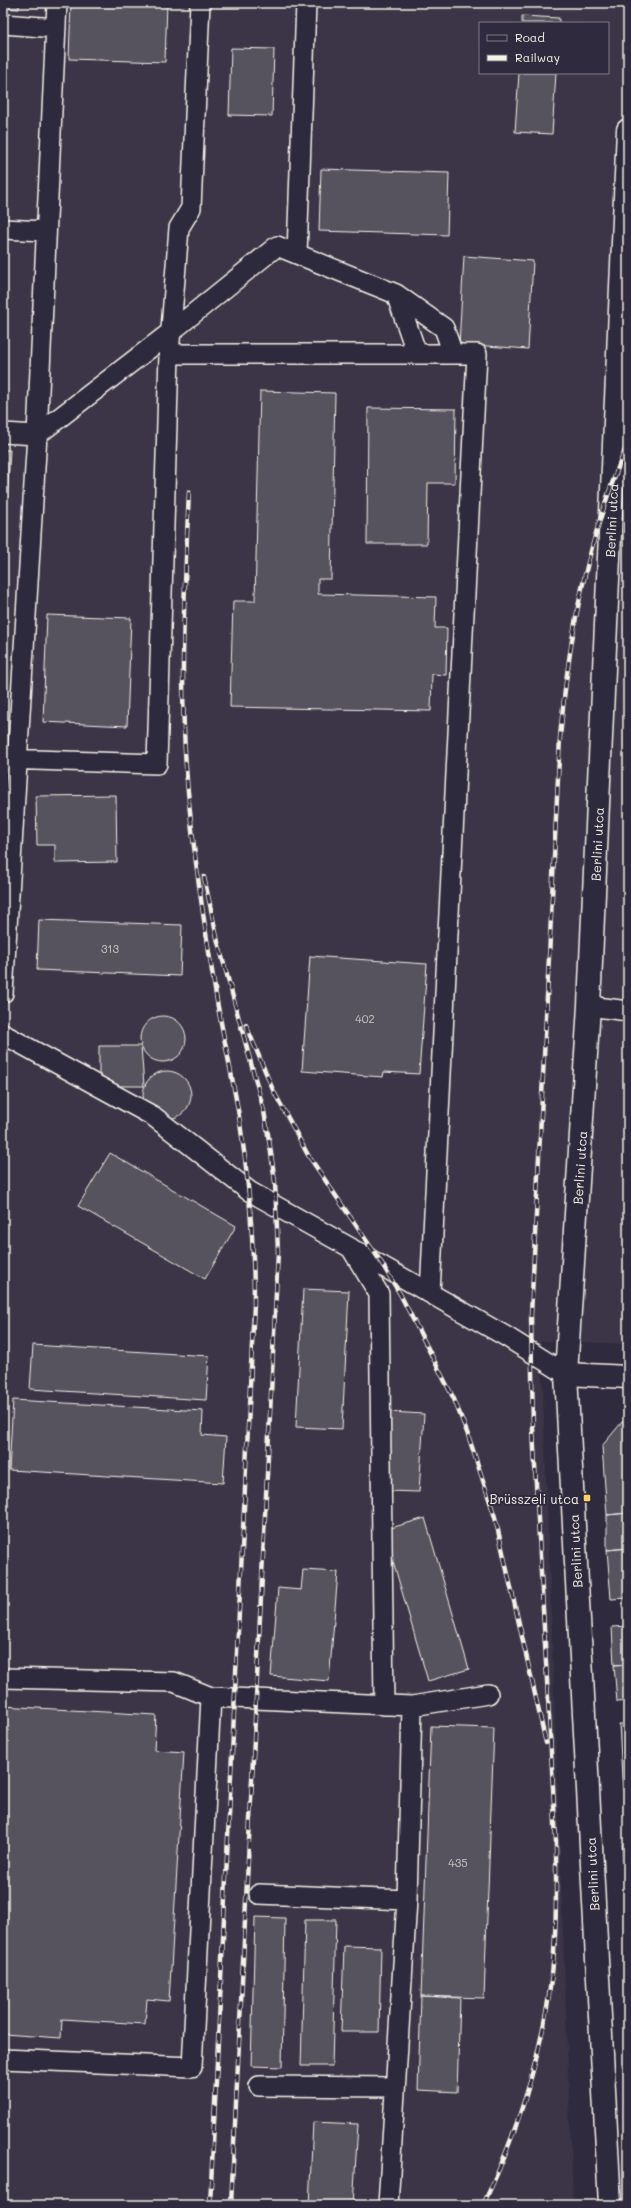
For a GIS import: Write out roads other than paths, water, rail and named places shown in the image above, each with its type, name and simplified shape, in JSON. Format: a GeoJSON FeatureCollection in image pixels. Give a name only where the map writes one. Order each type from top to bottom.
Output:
{"type":"FeatureCollection","features":[{"type":"Feature","properties":{"kind":"street","name":"Berlini utca"},"geometry":{"type":"LineString","coordinates":[[610,2205],[566,1374],[589,1006],[628,130]]}},
{"type":"Feature","properties":{"kind":"street"},"geometry":{"type":"LineString","coordinates":[[566,1374],[628,1377]]}},
{"type":"Feature","properties":{"kind":"lane"},"geometry":{"type":"LineString","coordinates":[[3,993],[9,760],[37,435],[45,230],[57,3]]}},
{"type":"Feature","properties":{"kind":"lane"},"geometry":{"type":"LineString","coordinates":[[9,760],[157,764],[169,354],[179,228],[191,208],[200,3]]}},
{"type":"Feature","properties":{"kind":"lane"},"geometry":{"type":"LineString","coordinates":[[297,254],[306,3]]}},
{"type":"Feature","properties":{"kind":"lane"},"geometry":{"type":"LineString","coordinates":[[3,24],[56,28]]}},
{"type":"Feature","properties":{"kind":"lane"},"geometry":{"type":"LineString","coordinates":[[3,229],[45,230]]}},
{"type":"Feature","properties":{"kind":"lane"},"geometry":{"type":"LineString","coordinates":[[3,433],[37,435],[172,331],[278,246],[396,294],[444,328],[453,354]]}},
{"type":"Feature","properties":{"kind":"lane"},"geometry":{"type":"LineString","coordinates":[[396,294],[417,354]]}},
{"type":"Feature","properties":{"kind":"lane"},"geometry":{"type":"LineString","coordinates":[[169,354],[477,354],[430,1293]]}},
{"type":"Feature","properties":{"kind":"lane"},"geometry":{"type":"LineString","coordinates":[[589,1006],[628,1011]]}},
{"type":"Feature","properties":{"kind":"lane"},"geometry":{"type":"LineString","coordinates":[[3,1034],[153,1116],[249,1190],[430,1293],[566,1374]]}},
{"type":"Feature","properties":{"kind":"lane"},"geometry":{"type":"LineString","coordinates":[[351,1248],[379,1294],[384,1705]]}},
{"type":"Feature","properties":{"kind":"lane"},"geometry":{"type":"LineString","coordinates":[[3,1678],[174,1682],[211,1697],[412,1706],[488,1694]]}},
{"type":"Feature","properties":{"kind":"lane"},"geometry":{"type":"LineString","coordinates":[[3,2059],[192,2067],[211,1697]]}},
{"type":"Feature","properties":{"kind":"lane"},"geometry":{"type":"LineString","coordinates":[[388,2205],[407,1900],[412,1706]]}},
{"type":"Feature","properties":{"kind":"lane"},"geometry":{"type":"LineString","coordinates":[[259,1894],[407,1900]]}},
{"type":"Feature","properties":{"kind":"lane"},"geometry":{"type":"LineString","coordinates":[[259,2086],[395,2087]]}},
{"type":"Feature","properties":{"kind":"railway"},"geometry":{"type":"LineString","coordinates":[[483,2205],[507,2150],[527,2092],[542,2034],[548,2004],[554,1957],[556,1841],[533,1430],[531,1315],[560,738],[564,700],[575,625],[591,551],[601,515],[628,443]]}},
{"type":"Feature","properties":{"kind":"railway"},"geometry":{"type":"LineString","coordinates":[[189,492],[183,652],[186,772],[206,934],[243,1140],[250,1210],[254,1280],[210,2205]]}},
{"type":"Feature","properties":{"kind":"railway"},"geometry":{"type":"LineString","coordinates":[[204,877],[218,942],[264,1111],[275,1182],[278,1252],[231,2205]]}},
{"type":"Feature","properties":{"kind":"railway"},"geometry":{"type":"LineString","coordinates":[[246,1025],[273,1090],[308,1155],[381,1262],[400,1294],[454,1399],[468,1435],[495,1517],[546,1743]]}},
{"type":"Feature","properties":{"kind":"place","name":"Brüsszeli utca"},"geometry":{"type":"Point","coordinates":[587,1498]}}]}
